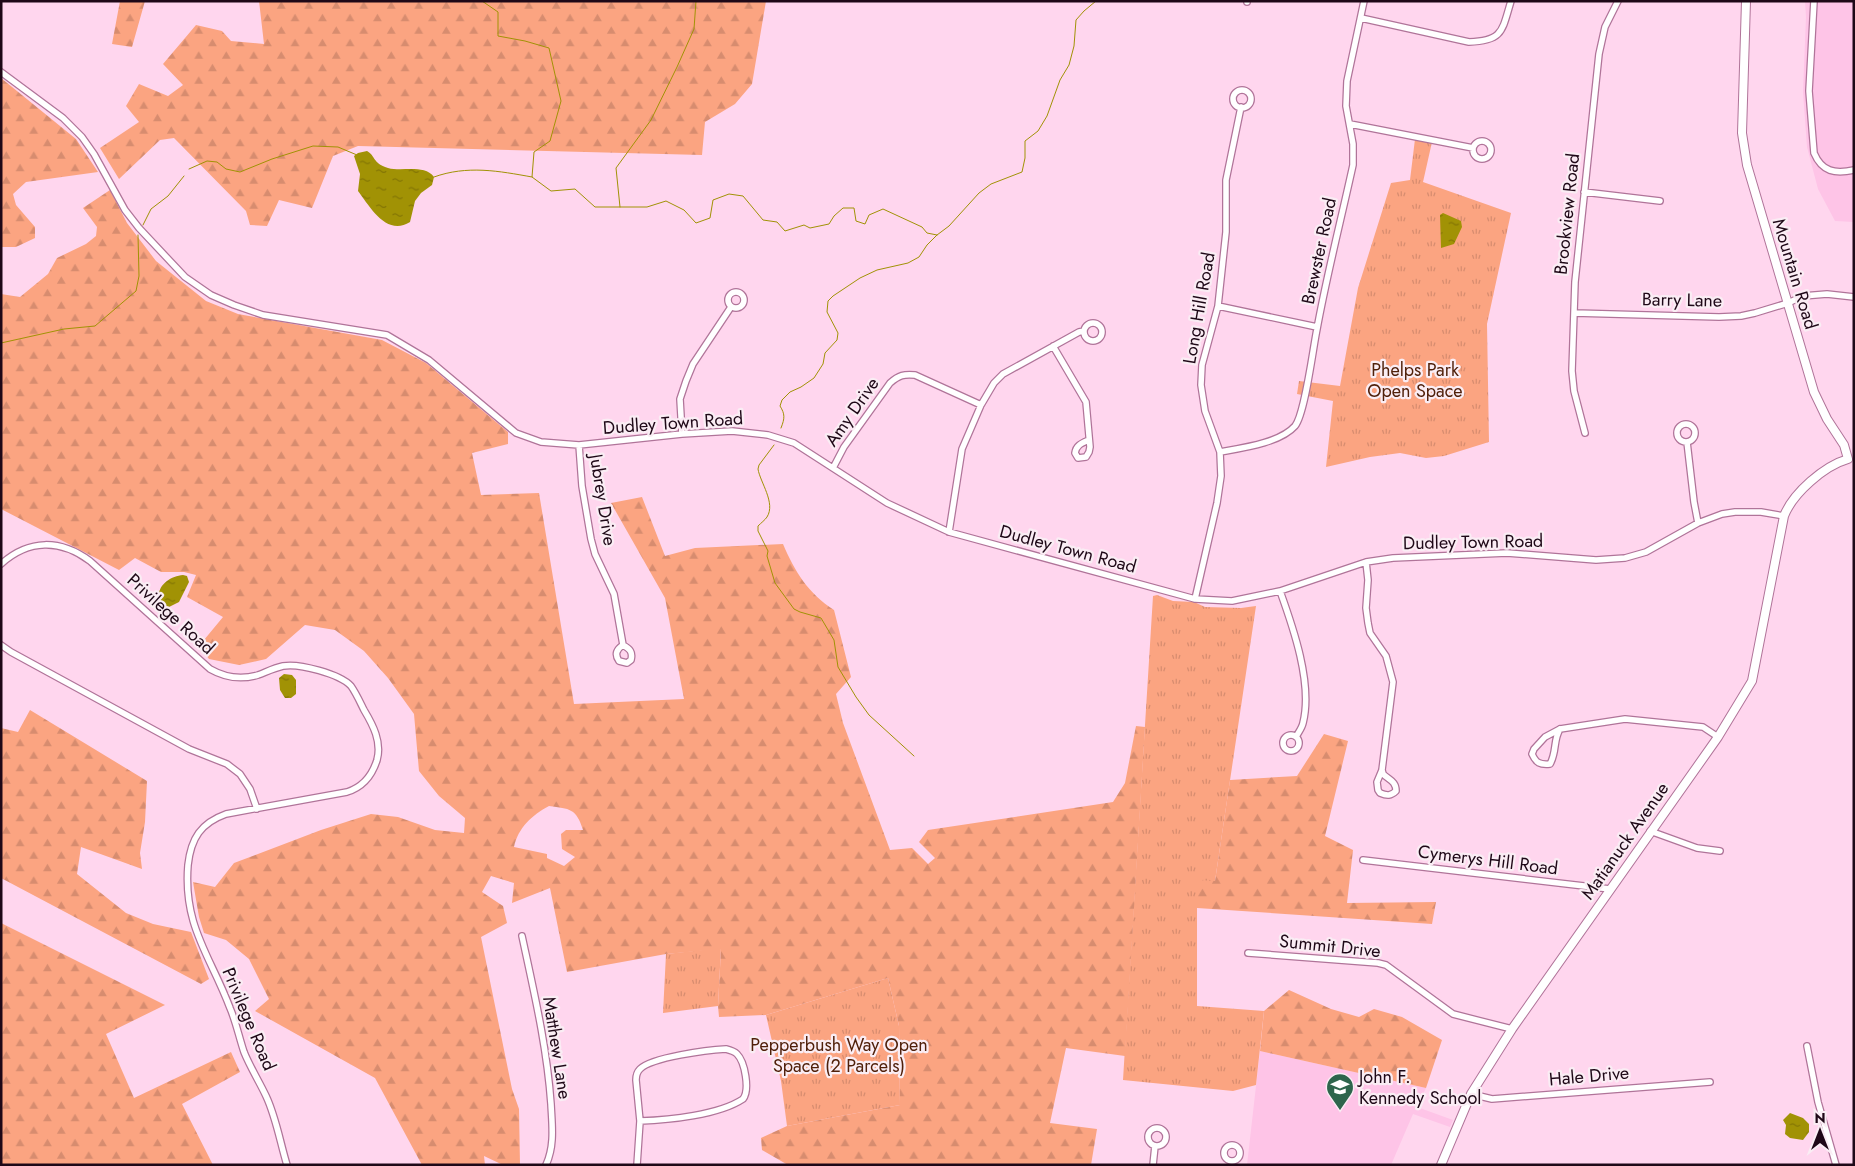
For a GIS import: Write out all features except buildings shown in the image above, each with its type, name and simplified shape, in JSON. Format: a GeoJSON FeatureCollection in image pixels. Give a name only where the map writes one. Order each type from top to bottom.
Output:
{"type":"FeatureCollection","features":[{"type":"Feature","properties":{"kind":"street","name":"Brewster Road"},"geometry":{"type":"LineString","coordinates":[[1220,452],[1284,436],[1296,425],[1302,408],[1317,327],[1353,165],[1350,124],[1346,106],[1347,81],[1364,1]]}},
{"type":"Feature","properties":{"kind":"street"},"geometry":{"type":"LineString","coordinates":[[1360,18],[1469,42],[1483,41],[1496,37],[1504,26],[1511,1]]}},
{"type":"Feature","properties":{"kind":"street","name":"Brookview Road"},"geometry":{"type":"LineString","coordinates":[[1585,433],[1574,391],[1572,371],[1575,282],[1599,54],[1605,27],[1618,1]]}},
{"type":"Feature","properties":{"kind":"street","name":"Mountain Road"},"geometry":{"type":"LineString","coordinates":[[1746,1],[1742,133],[1747,165],[1814,392],[1827,419],[1844,444],[1851,459],[1839,462],[1826,470],[1796,495],[1784,516]]}},
{"type":"Feature","properties":{"kind":"street"},"geometry":{"type":"LineString","coordinates":[[1814,1],[1810,91],[1814,153],[1817,160],[1827,170],[1838,172],[1854,170]]}},
{"type":"Feature","properties":{"kind":"street","name":"Dudley Town Road"},"geometry":{"type":"LineString","coordinates":[[1,72],[63,118],[82,137],[94,154],[125,210],[139,228],[185,277],[211,295],[263,315],[387,335],[429,360],[516,433],[541,442],[579,445],[682,434],[732,431],[768,435],[794,443],[887,503],[949,532],[1195,599],[1232,602],[1280,591],[1366,562],[1392,558],[1507,553],[1613,560],[1646,552],[1698,523],[1722,514],[1761,512],[1784,516]]}},
{"type":"Feature","properties":{"kind":"street","name":"Long Hill Road"},"geometry":{"type":"LineString","coordinates":[[1195,599],[1217,503],[1221,476],[1220,452],[1205,411],[1201,385],[1202,365],[1218,306],[1226,232],[1226,180],[1241,107]]}},
{"type":"Feature","properties":{"kind":"street"},"geometry":{"type":"LineString","coordinates":[[1350,124],[1473,148]]}},
{"type":"Feature","properties":{"kind":"street"},"geometry":{"type":"LineString","coordinates":[[1584,192],[1660,201]]}},
{"type":"Feature","properties":{"kind":"street","name":"Barry Lane"},"geometry":{"type":"LineString","coordinates":[[1574,313],[1734,316],[1755,313],[1788,303],[1803,296],[1827,294],[1854,297]]}},
{"type":"Feature","properties":{"kind":"street"},"geometry":{"type":"LineString","coordinates":[[1218,306],[1317,327]]}},
{"type":"Feature","properties":{"kind":"street"},"geometry":{"type":"LineString","coordinates":[[682,434],[680,399],[686,381],[693,364],[716,334],[731,307]]}},
{"type":"Feature","properties":{"kind":"street"},"geometry":{"type":"LineString","coordinates":[[949,532],[962,449],[981,405],[994,383],[1003,374],[1084,331]]}},
{"type":"Feature","properties":{"kind":"street"},"geometry":{"type":"LineString","coordinates":[[1053,346],[1086,402],[1089,440]]}},
{"type":"Feature","properties":{"kind":"street","name":"Amy Drive"},"geometry":{"type":"LineString","coordinates":[[833,468],[844,447],[890,383],[904,374],[915,375],[981,405]]}},
{"type":"Feature","properties":{"kind":"street"},"geometry":{"type":"LineString","coordinates":[[1687,442],[1698,523]]}},
{"type":"Feature","properties":{"kind":"street","name":"Jubrey Drive"},"geometry":{"type":"LineString","coordinates":[[579,445],[582,486],[590,539],[614,594],[623,645]]}},
{"type":"Feature","properties":{"kind":"street","name":"Matianuck Avenue"},"geometry":{"type":"LineString","coordinates":[[1441,1165],[1471,1094],[1512,1029],[1718,737],[1752,681],[1784,516]]}},
{"type":"Feature","properties":{"kind":"street","name":"Privilege Road"},"geometry":{"type":"LineString","coordinates":[[1,564],[17,552],[27,548],[49,545],[62,546],[82,555],[90,561],[202,663],[218,673],[246,677],[290,665],[305,667],[335,676],[351,687],[373,724],[378,741],[378,758],[370,776],[360,786],[347,792],[226,814],[215,818],[202,828],[194,842],[189,857],[187,892],[193,923],[230,1009],[245,1054],[267,1098],[287,1165]]}},
{"type":"Feature","properties":{"kind":"street"},"geometry":{"type":"LineString","coordinates":[[1366,562],[1368,580],[1366,608],[1370,632],[1386,656],[1393,682],[1382,770],[1377,782],[1378,790],[1385,795],[1393,794],[1396,791],[1394,781],[1383,774],[1382,770]]}},
{"type":"Feature","properties":{"kind":"street"},"geometry":{"type":"LineString","coordinates":[[1280,591],[1297,640],[1302,666],[1305,698],[1304,715],[1303,723],[1296,737]]}},
{"type":"Feature","properties":{"kind":"street"},"geometry":{"type":"LineString","coordinates":[[1,645],[189,749],[227,764],[240,774],[250,789],[257,809]]}},
{"type":"Feature","properties":{"kind":"street"},"geometry":{"type":"LineString","coordinates":[[1560,729],[1554,740],[1554,757],[1550,764],[1539,763],[1532,754],[1534,749],[1545,738],[1560,729],[1625,719],[1703,727],[1718,737]]}},
{"type":"Feature","properties":{"kind":"street"},"geometry":{"type":"LineString","coordinates":[[1650,831],[1697,848],[1720,851]]}},
{"type":"Feature","properties":{"kind":"street","name":"Cymerys Hill Road"},"geometry":{"type":"LineString","coordinates":[[1363,860],[1610,889]]}},
{"type":"Feature","properties":{"kind":"street","name":"Matthew Lane"},"geometry":{"type":"LineString","coordinates":[[522,936],[549,1067],[553,1135],[551,1153],[546,1165]]}},
{"type":"Feature","properties":{"kind":"street","name":"Summit Drive"},"geometry":{"type":"LineString","coordinates":[[1248,953],[1386,965],[1453,1014],[1512,1029]]}},
{"type":"Feature","properties":{"kind":"street"},"geometry":{"type":"LineString","coordinates":[[1807,1046],[1818,1102],[1836,1165]]}},
{"type":"Feature","properties":{"kind":"street"},"geometry":{"type":"LineString","coordinates":[[637,1165],[640,1121],[636,1074],[642,1067],[699,1051],[726,1049],[733,1051],[740,1058],[748,1089],[746,1096],[738,1102],[726,1107],[677,1118],[640,1121]]}},
{"type":"Feature","properties":{"kind":"street","name":"Hale Drive"},"geometry":{"type":"LineString","coordinates":[[1471,1094],[1492,1099],[1710,1082]]}},
{"type":"Feature","properties":{"kind":"street"},"geometry":{"type":"LineString","coordinates":[[1152,1165],[1155,1146]]}},
{"type":"Feature","properties":{"kind":"shaded area"},"geometry":{"type":"Polygon","coordinates":[[[1805,1],[1854,1],[1854,222],[1835,221],[1818,189],[1807,147],[1803,92],[1805,1]]]}},
{"type":"Feature","properties":{"kind":"shaded area","name":"John F. Kennedy School"},"geometry":{"type":"Polygon","coordinates":[[[1260,1051],[1426,1088],[1417,1107],[1453,1120],[1450,1127],[1413,1114],[1391,1165],[1247,1165],[1260,1051]]]}},
{"type":"Feature","properties":{"kind":"green space"},"geometry":{"type":"Polygon","coordinates":[[[120,1],[145,1],[132,47],[112,44],[120,1]]]}},
{"type":"Feature","properties":{"kind":"green space"},"geometry":{"type":"Polygon","coordinates":[[[259,1],[766,1],[752,84],[735,104],[705,122],[702,155],[358,146],[333,156],[312,208],[279,200],[267,226],[250,225],[246,211],[174,138],[160,140],[119,179],[100,148],[139,122],[126,106],[139,84],[168,96],[183,85],[163,64],[196,25],[222,31],[231,41],[264,44],[259,1]]]}},
{"type":"Feature","properties":{"kind":"green space"},"geometry":{"type":"Polygon","coordinates":[[[1,78],[76,139],[98,172],[26,182],[13,194],[16,205],[35,227],[35,238],[16,247],[1,247],[1,78]]]}},
{"type":"Feature","properties":{"kind":"green space","name":"Phelps Park Open Space"},"geometry":{"type":"Polygon","coordinates":[[[1415,139],[1432,142],[1423,182],[1511,213],[1487,324],[1489,442],[1444,456],[1426,458],[1400,453],[1370,457],[1326,467],[1333,401],[1297,394],[1299,381],[1340,386],[1358,288],[1391,183],[1410,180],[1415,139]]]}},
{"type":"Feature","properties":{"kind":"green space"},"geometry":{"type":"Polygon","coordinates":[[[110,190],[127,223],[156,261],[206,301],[238,314],[382,340],[426,363],[508,432],[508,444],[472,453],[481,495],[539,493],[574,704],[684,699],[665,598],[611,503],[642,497],[665,556],[695,548],[783,544],[792,564],[803,581],[834,610],[851,677],[836,694],[843,723],[890,850],[912,848],[928,864],[935,858],[919,842],[928,830],[1113,802],[1125,783],[1136,726],[1145,727],[1125,1056],[1066,1048],[1050,1123],[1097,1129],[1091,1165],[788,1165],[762,1150],[761,1138],[787,1126],[900,1105],[899,1026],[888,978],[766,1015],[719,1017],[721,949],[666,954],[567,972],[550,888],[512,903],[514,883],[491,876],[482,892],[503,906],[507,923],[481,937],[512,1089],[519,1109],[520,1165],[503,1165],[484,1156],[485,1165],[422,1165],[375,1078],[255,1011],[269,999],[249,959],[226,940],[204,933],[199,917],[193,882],[215,887],[234,863],[321,830],[371,814],[398,817],[435,830],[464,833],[465,818],[439,796],[419,771],[414,714],[388,678],[364,651],[335,630],[305,625],[266,659],[239,665],[209,659],[199,646],[223,617],[187,597],[196,575],[184,572],[161,572],[135,558],[119,570],[1,509],[1,294],[20,297],[48,274],[57,258],[86,244],[96,236],[97,227],[83,208],[110,190]],[[549,806],[522,828],[514,847],[547,854],[547,858],[564,866],[575,857],[562,849],[561,834],[566,830],[583,830],[578,817],[571,811],[549,806]]]}},
{"type":"Feature","properties":{"kind":"green space"},"geometry":{"type":"Polygon","coordinates":[[[1157,595],[1173,601],[1194,602],[1205,607],[1241,608],[1256,606],[1215,881],[1197,881],[1197,1006],[1264,1011],[1256,1085],[1233,1091],[1123,1080],[1153,596],[1157,595]]]}},
{"type":"Feature","properties":{"kind":"green space"},"geometry":{"type":"Polygon","coordinates":[[[30,710],[147,781],[145,822],[140,853],[142,869],[81,847],[77,874],[126,913],[153,924],[191,932],[209,979],[201,984],[1,878],[1,728],[18,732],[30,710]]]}},
{"type":"Feature","properties":{"kind":"green space"},"geometry":{"type":"Polygon","coordinates":[[[1324,734],[1348,741],[1325,836],[1353,850],[1347,903],[1436,902],[1432,924],[1197,908],[1197,880],[1215,881],[1230,780],[1297,776],[1324,734]]]}},
{"type":"Feature","properties":{"kind":"green space"},"geometry":{"type":"Polygon","coordinates":[[[1,923],[165,1005],[106,1034],[134,1098],[231,1052],[240,1072],[182,1104],[213,1165],[1,1165],[1,923]]]}},
{"type":"Feature","properties":{"kind":"green space","name":"Pepperbush Way Open Space (2 Parcels)"},"geometry":{"type":"Polygon","coordinates":[[[721,948],[718,1006],[663,1013],[666,954],[721,948]]]}},
{"type":"Feature","properties":{"kind":"green space","name":"Pepperbush Way Open Space (2 Parcels)"},"geometry":{"type":"Polygon","coordinates":[[[888,978],[899,1026],[900,1105],[787,1126],[781,1081],[766,1015],[888,978]]]}},
{"type":"Feature","properties":{"kind":"green space"},"geometry":{"type":"Polygon","coordinates":[[[1289,990],[1331,1009],[1359,1017],[1374,1009],[1402,1017],[1442,1040],[1426,1088],[1260,1051],[1264,1011],[1289,990]]]}},
{"type":"Feature","properties":{"kind":"water"},"geometry":{"type":"Polygon","coordinates":[[[367,151],[377,162],[388,168],[419,169],[430,173],[434,177],[432,185],[421,193],[415,201],[410,222],[402,226],[394,226],[387,223],[374,212],[358,191],[360,174],[354,156],[367,151]]]}},
{"type":"Feature","properties":{"kind":"water"},"geometry":{"type":"Polygon","coordinates":[[[1443,213],[1461,221],[1462,227],[1454,244],[1441,248],[1440,215],[1443,213]]]}},
{"type":"Feature","properties":{"kind":"water"},"geometry":{"type":"Polygon","coordinates":[[[183,575],[187,576],[189,582],[179,602],[169,607],[161,604],[159,593],[164,584],[168,580],[183,575]]]}},
{"type":"Feature","properties":{"kind":"water"},"geometry":{"type":"Polygon","coordinates":[[[284,674],[292,675],[296,680],[296,694],[291,698],[285,698],[280,690],[279,678],[284,674]]]}},
{"type":"Feature","properties":{"kind":"water"},"geometry":{"type":"Polygon","coordinates":[[[1790,1113],[1803,1118],[1809,1124],[1809,1132],[1803,1140],[1790,1138],[1785,1134],[1786,1125],[1783,1120],[1790,1113]]]}},
{"type":"Feature","properties":{"kind":"waterway"},"geometry":{"type":"LineString","coordinates":[[482,1],[498,12],[498,36],[549,48],[561,101],[550,141],[534,152],[532,177],[551,191],[575,189],[595,207],[647,207],[666,201],[684,210],[696,223],[710,218],[713,200],[729,194],[743,196],[763,220],[777,222],[785,231],[804,225],[810,228],[829,224],[834,216],[843,208],[854,208],[856,221],[865,224],[869,215],[883,209],[922,227],[927,233],[937,235]]}},
{"type":"Feature","properties":{"kind":"waterway"},"geometry":{"type":"LineString","coordinates":[[620,207],[616,168],[651,120],[677,67],[694,29],[696,1]]}},
{"type":"Feature","properties":{"kind":"waterway"},"geometry":{"type":"LineString","coordinates":[[781,428],[784,416],[780,406],[782,400],[790,392],[814,378],[823,364],[825,353],[837,340],[838,333],[827,312],[828,301],[860,278],[877,270],[908,263],[919,257],[927,245],[949,226],[979,193],[991,184],[1022,172],[1025,158],[1025,141],[1038,131],[1047,116],[1060,80],[1069,65],[1074,46],[1076,20],[1096,1]]}},
{"type":"Feature","properties":{"kind":"waterway"},"geometry":{"type":"LineString","coordinates":[[189,169],[207,161],[217,162],[226,169],[240,172],[272,159],[313,146],[338,147],[357,155]]}},
{"type":"Feature","properties":{"kind":"waterway"},"geometry":{"type":"LineString","coordinates":[[434,177],[446,173],[471,170],[495,171],[532,177]]}},
{"type":"Feature","properties":{"kind":"waterway"},"geometry":{"type":"LineString","coordinates":[[143,225],[151,209],[168,196],[184,176]]}},
{"type":"Feature","properties":{"kind":"waterway"},"geometry":{"type":"LineString","coordinates":[[1,343],[64,329],[95,326],[136,291],[139,276],[138,235]]}},
{"type":"Feature","properties":{"kind":"waterway"},"geometry":{"type":"LineString","coordinates":[[774,445],[758,469],[770,505],[767,517],[758,526],[758,531],[768,551],[767,556],[775,583],[794,609],[821,618],[834,640],[838,667],[856,697],[869,715],[914,756]]}},
{"type":"Feature","properties":{"kind":"place","name":"John F. Kennedy School"},"geometry":{"type":"Point","coordinates":[1340,1111]}}]}
